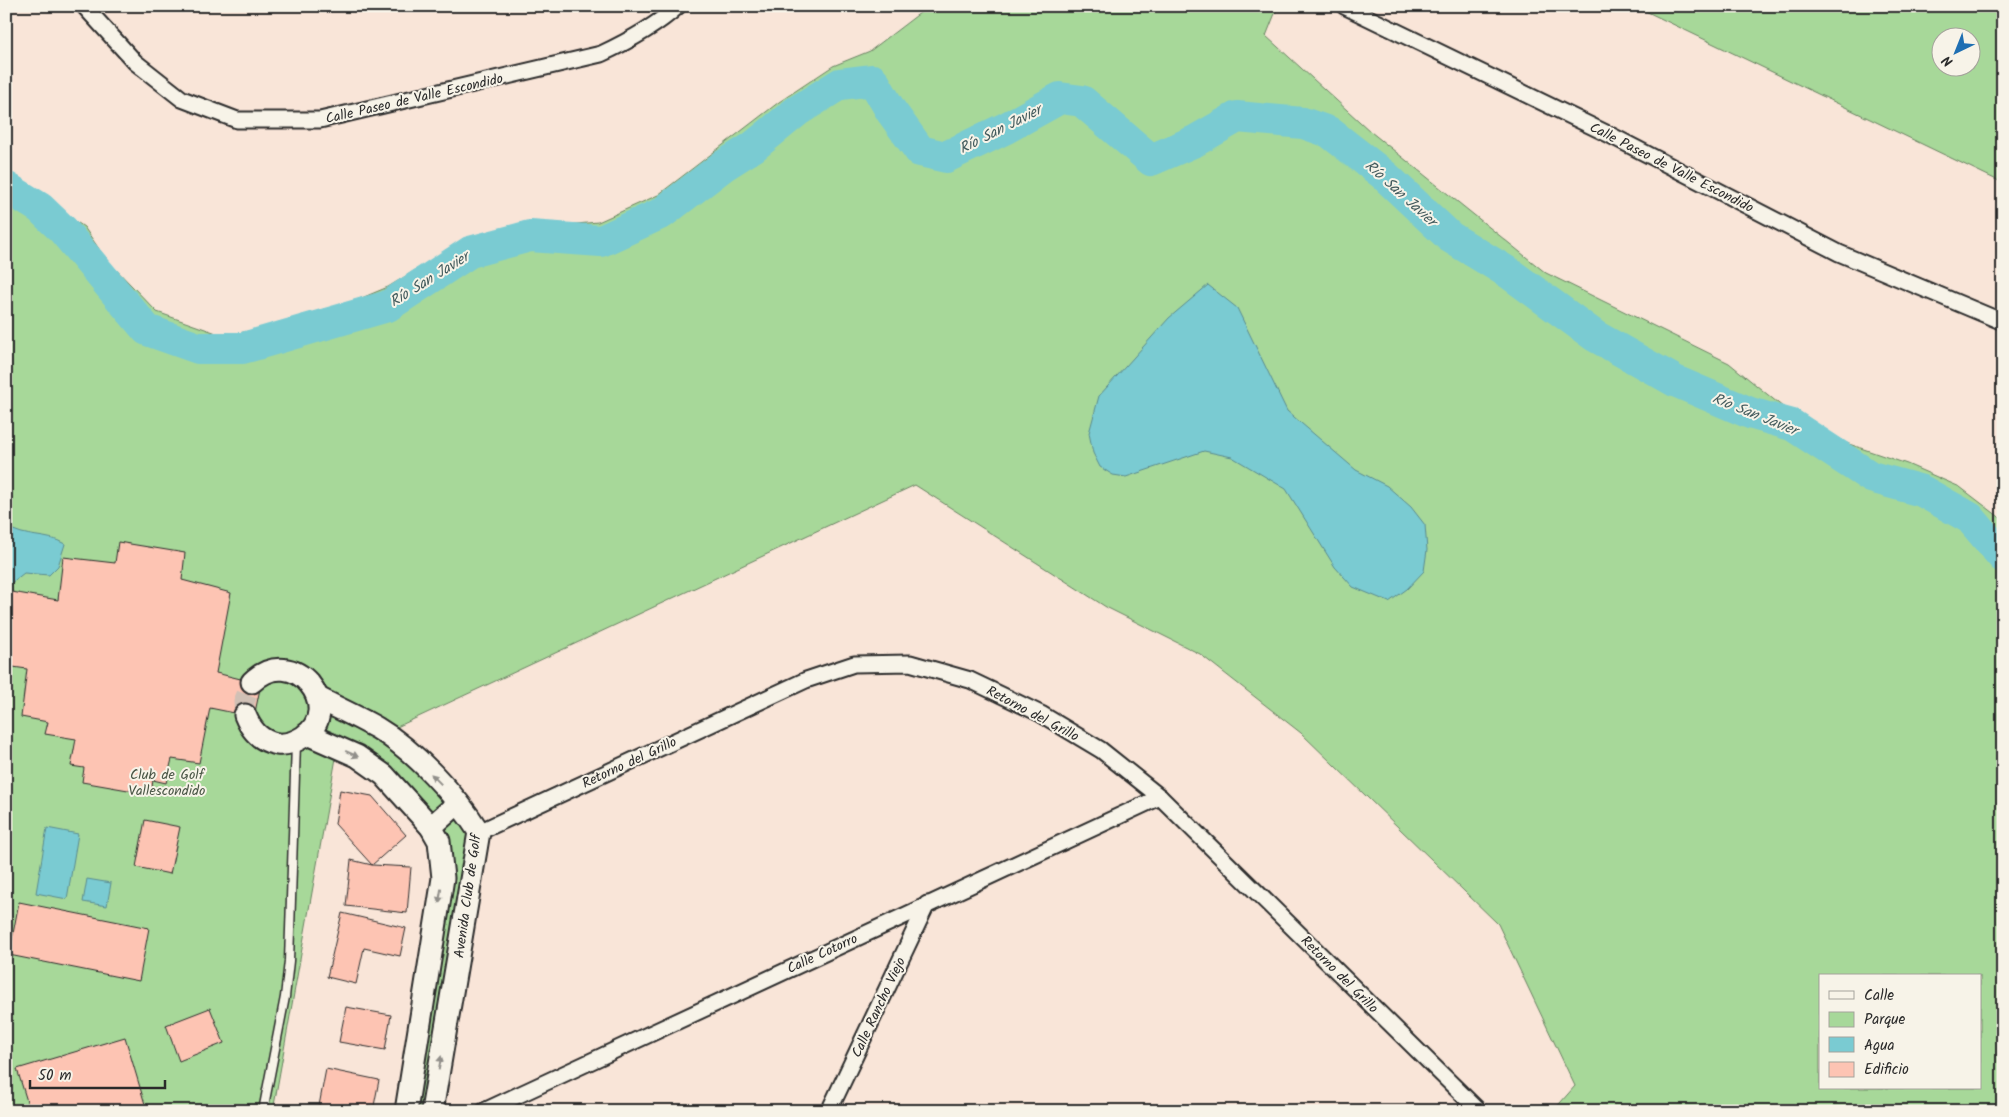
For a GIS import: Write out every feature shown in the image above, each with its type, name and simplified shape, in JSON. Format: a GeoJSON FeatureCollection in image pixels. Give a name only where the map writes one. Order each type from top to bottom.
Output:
{"type":"FeatureCollection","features":[{"type":"Feature","properties":{"kind":"street","name":"Calle Paseo de Valle Escondido"},"geometry":{"type":"LineString","coordinates":[[84,6],[135,62],[182,99],[237,120],[320,120],[601,54],[632,40],[666,17],[678,6]]}},
{"type":"Feature","properties":{"kind":"street","name":"Calle Paseo de Valle Escondido"},"geometry":{"type":"LineString","coordinates":[[1344,6],[1610,135],[1839,253],[2003,322]]}},
{"type":"Feature","properties":{"kind":"street","name":"Retorno del Grillo"},"geometry":{"type":"LineString","coordinates":[[478,842],[806,680],[854,664],[910,663],[970,680],[1041,714],[1101,750],[1160,797],[1479,1111]]}},
{"type":"Feature","properties":{"kind":"street","name":"Avenida Club de Golf"},"geometry":{"type":"LineString","coordinates":[[252,682],[266,672],[279,669],[292,671],[308,681],[318,698],[378,729],[411,754],[458,803],[478,842],[432,1111]]}},
{"type":"Feature","properties":{"kind":"street"},"geometry":{"type":"LineString","coordinates":[[302,738],[318,718],[318,698]]}},
{"type":"Feature","properties":{"kind":"street","name":"Avenida Club de Golf"},"geometry":{"type":"LineString","coordinates":[[245,715],[250,727],[259,737],[271,743],[284,744],[302,738],[357,756],[384,775],[431,827],[439,841],[443,878],[406,1111]]}},
{"type":"Feature","properties":{"kind":"street","name":"Calle Cotorro"},"geometry":{"type":"LineString","coordinates":[[484,1111],[1160,797]]}},
{"type":"Feature","properties":{"kind":"street"},"geometry":{"type":"LineString","coordinates":[[431,827],[458,803]]}},
{"type":"Feature","properties":{"kind":"street"},"geometry":{"type":"LineString","coordinates":[[441,858],[478,842]]}},
{"type":"Feature","properties":{"kind":"street","name":"Calle Rancho Viejo"},"geometry":{"type":"LineString","coordinates":[[829,1111],[927,904]]}},
{"type":"Feature","properties":{"kind":"lane"},"geometry":{"type":"LineString","coordinates":[[263,1111],[285,997],[289,961],[302,738]]}},
{"type":"Feature","properties":{"kind":"green space","name":"Club de Golf Vallescondido"},"geometry":{"type":"Polygon","coordinates":[[[929,6],[1278,6],[1266,36],[1371,132],[1546,273],[1729,363],[1800,421],[1849,444],[1907,464],[1960,487],[1998,516],[2003,521],[2003,1111],[1553,1111],[1575,1086],[1498,924],[1301,733],[1200,654],[1106,607],[915,485],[384,733],[479,832],[432,1111],[406,1111],[439,841],[384,775],[336,758],[273,1111],[6,1111],[6,174],[84,227],[106,259],[157,312],[225,336],[318,316],[388,287],[446,251],[489,232],[598,222],[658,195],[779,102],[833,66],[870,51],[929,6]]]}},
{"type":"Feature","properties":{"kind":"green space"},"geometry":{"type":"Polygon","coordinates":[[[1635,6],[2003,6],[2003,183],[1635,6]]]}},
{"type":"Feature","properties":{"kind":"water"},"geometry":{"type":"Polygon","coordinates":[[[1208,285],[1237,308],[1287,411],[1356,470],[1387,486],[1411,507],[1425,525],[1427,550],[1424,571],[1407,589],[1389,602],[1353,587],[1335,567],[1286,489],[1232,457],[1204,451],[1126,477],[1113,475],[1100,467],[1093,453],[1089,433],[1099,396],[1169,318],[1208,285]]]}},
{"type":"Feature","properties":{"kind":"water"},"geometry":{"type":"Polygon","coordinates":[[[6,526],[21,533],[51,538],[65,544],[58,566],[49,575],[24,573],[6,587],[6,526]]]}},
{"type":"Feature","properties":{"kind":"water"},"geometry":{"type":"Polygon","coordinates":[[[47,828],[78,834],[67,899],[36,893],[47,828]]]}},
{"type":"Feature","properties":{"kind":"water"},"geometry":{"type":"Polygon","coordinates":[[[87,879],[111,883],[107,906],[83,902],[87,879]]]}},
{"type":"Feature","properties":{"kind":"building"},"geometry":{"type":"Polygon","coordinates":[[[118,542],[185,553],[182,580],[231,593],[216,673],[261,684],[254,717],[210,708],[199,763],[172,759],[166,783],[153,780],[151,794],[82,782],[84,768],[71,766],[76,739],[45,734],[48,722],[21,717],[27,669],[6,666],[6,591],[58,600],[63,557],[115,563],[118,542]]]}},
{"type":"Feature","properties":{"kind":"building"},"geometry":{"type":"Polygon","coordinates":[[[340,790],[372,796],[406,835],[372,865],[335,824],[340,790]]]}},
{"type":"Feature","properties":{"kind":"building"},"geometry":{"type":"Polygon","coordinates":[[[145,820],[180,827],[170,874],[136,867],[145,820]]]}},
{"type":"Feature","properties":{"kind":"building"},"geometry":{"type":"Polygon","coordinates":[[[351,860],[372,865],[411,867],[407,913],[346,906],[351,860]]]}},
{"type":"Feature","properties":{"kind":"building"},"geometry":{"type":"Polygon","coordinates":[[[19,902],[149,928],[139,981],[9,955],[19,902]]]}},
{"type":"Feature","properties":{"kind":"building"},"geometry":{"type":"Polygon","coordinates":[[[342,913],[406,928],[400,956],[364,948],[356,984],[327,977],[342,913]]]}},
{"type":"Feature","properties":{"kind":"building"},"geometry":{"type":"Polygon","coordinates":[[[346,1007],[391,1015],[385,1050],[339,1042],[346,1007]]]}},
{"type":"Feature","properties":{"kind":"building"},"geometry":{"type":"Polygon","coordinates":[[[210,1008],[224,1043],[179,1061],[166,1025],[210,1008]]]}},
{"type":"Feature","properties":{"kind":"building"},"geometry":{"type":"Polygon","coordinates":[[[125,1037],[147,1111],[30,1111],[17,1069],[125,1037]]]}},
{"type":"Feature","properties":{"kind":"building"},"geometry":{"type":"Polygon","coordinates":[[[326,1069],[379,1080],[373,1111],[318,1111],[326,1069]]]}},
{"type":"Feature","properties":{"kind":"waterway","name":"Río San Javier"},"geometry":{"type":"LineString","coordinates":[[6,187],[40,208],[63,230],[147,330],[198,348],[243,348],[388,306],[470,252],[530,236],[601,241],[662,213],[723,166],[753,147],[797,111],[840,84],[873,80],[891,111],[920,151],[946,157],[1006,128],[1060,98],[1082,101],[1151,160],[1195,141],[1237,117],[1303,123],[1329,132],[1384,175],[1450,237],[1509,273],[1595,336],[1675,381],[1750,413],[1792,425],[1871,477],[1922,491],[1970,518],[2003,557]]}},
{"type":"Feature","properties":{"kind":"tunnel"},"geometry":{"type":"LineString","coordinates":[[245,715],[244,702],[252,682]]}}]}
